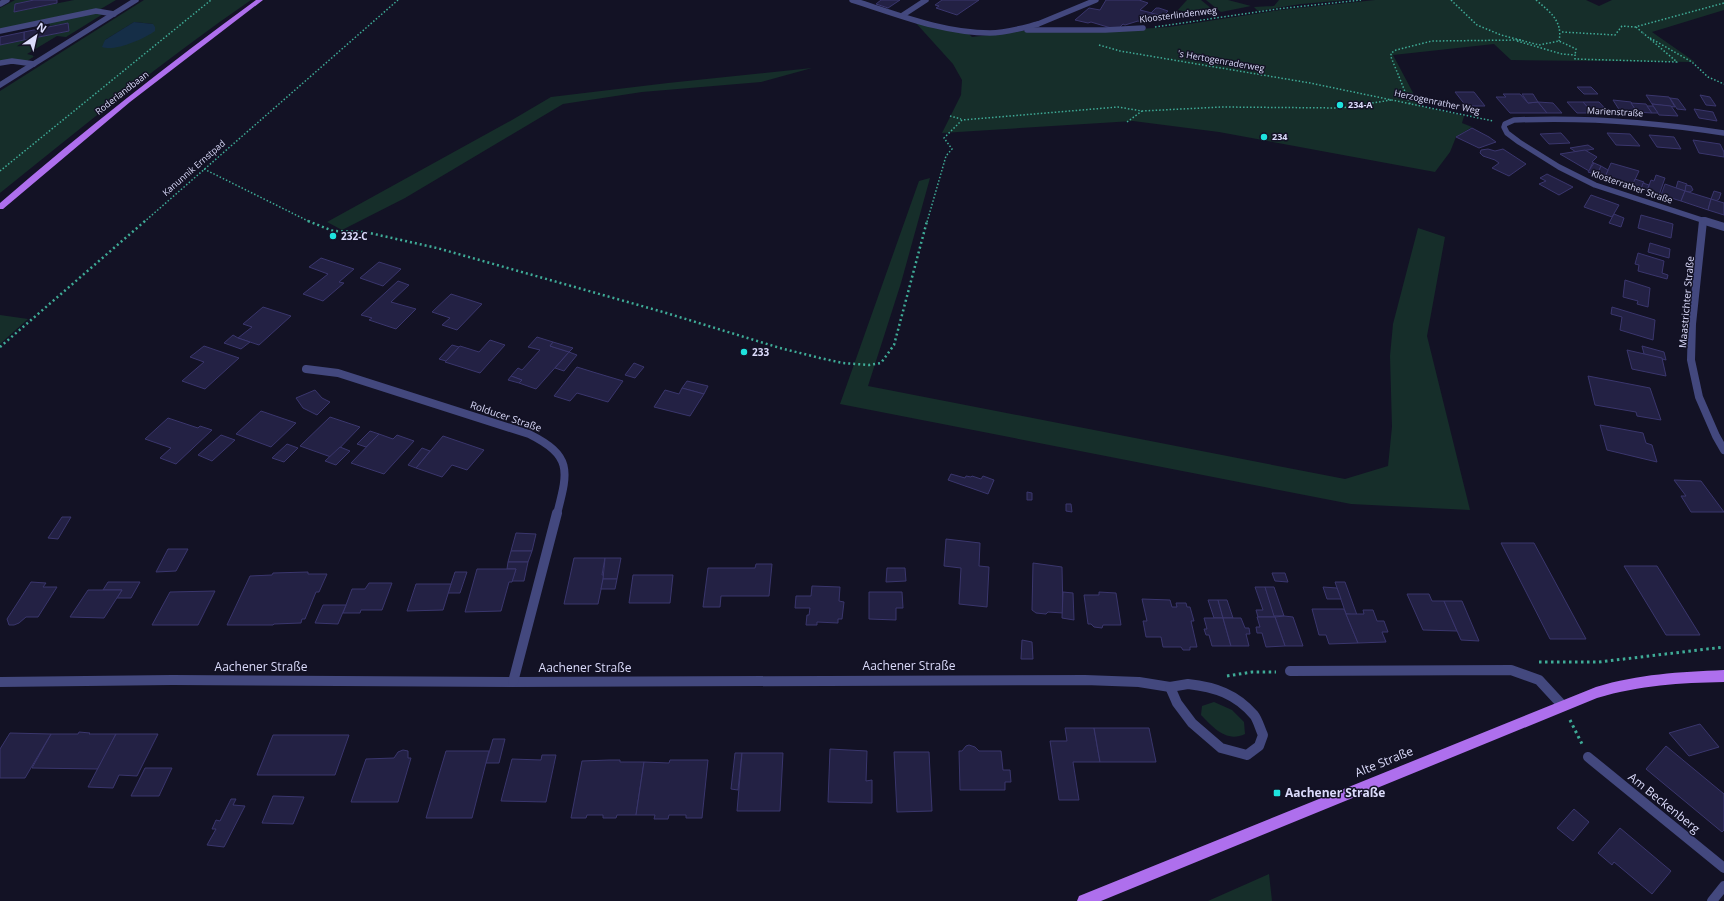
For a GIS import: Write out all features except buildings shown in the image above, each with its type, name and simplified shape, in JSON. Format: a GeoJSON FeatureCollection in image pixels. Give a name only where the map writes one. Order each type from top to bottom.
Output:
{"type":"FeatureCollection","features":[{"type":"Feature","properties":{"kind":"main road","name":"Roderlandbaan"},"geometry":{"type":"LineString","coordinates":[[0,207],[99,123],[260,0]]}},
{"type":"Feature","properties":{"kind":"main road"},"geometry":{"type":"LineString","coordinates":[[1563,706],[1622,684],[1667,678],[1724,676]]}},
{"type":"Feature","properties":{"kind":"main road","name":"Alte Straße"},"geometry":{"type":"LineString","coordinates":[[1084,901],[1563,706]]}},
{"type":"Feature","properties":{"kind":"street"},"geometry":{"type":"LineString","coordinates":[[0,4],[7,0]]}},
{"type":"Feature","properties":{"kind":"street"},"geometry":{"type":"LineString","coordinates":[[0,85],[136,0]]}},
{"type":"Feature","properties":{"kind":"street"},"geometry":{"type":"LineString","coordinates":[[852,0],[946,29],[968,32],[1000,33],[1020,30],[1038,24],[1096,0]]}},
{"type":"Feature","properties":{"kind":"street"},"geometry":{"type":"LineString","coordinates":[[903,15],[926,0]]}},
{"type":"Feature","properties":{"kind":"street"},"geometry":{"type":"LineString","coordinates":[[0,31],[96,11],[114,14]]}},
{"type":"Feature","properties":{"kind":"street","name":"Kloosterlindenweg"},"geometry":{"type":"LineString","coordinates":[[1020,30],[1105,30],[1143,28]]}},
{"type":"Feature","properties":{"kind":"street"},"geometry":{"type":"LineString","coordinates":[[0,63],[12,61],[34,64]]}},
{"type":"Feature","properties":{"kind":"street","name":"Marienstraße"},"geometry":{"type":"LineString","coordinates":[[1505,124],[1523,120],[1584,120],[1651,123],[1724,133]]}},
{"type":"Feature","properties":{"kind":"street","name":"Klosterrather Straße"},"geometry":{"type":"LineString","coordinates":[[1505,124],[1504,127],[1507,133],[1576,177],[1595,185],[1724,227]]}},
{"type":"Feature","properties":{"kind":"street","name":"Maastrichter Straße"},"geometry":{"type":"LineString","coordinates":[[1703,220],[1692,324],[1691,360],[1699,397],[1716,436],[1724,450]]}},
{"type":"Feature","properties":{"kind":"street","name":"Rolducer Straße"},"geometry":{"type":"LineString","coordinates":[[306,369],[338,373],[529,434],[556,449],[562,459],[565,474],[564,486],[513,682]]}},
{"type":"Feature","properties":{"kind":"street"},"geometry":{"type":"LineString","coordinates":[[1290,671],[1511,670],[1539,680],[1563,706]]}},
{"type":"Feature","properties":{"kind":"street","name":"Aachener Straße"},"geometry":{"type":"LineString","coordinates":[[0,682],[180,680],[513,682],[1085,680],[1139,682],[1170,687],[1188,684],[1211,687],[1235,698],[1255,716],[1263,735],[1259,746],[1247,755],[1221,748],[1192,723],[1177,703],[1170,687]]}},
{"type":"Feature","properties":{"kind":"street","name":"Am Beckenberg"},"geometry":{"type":"LineString","coordinates":[[1588,757],[1724,868]]}},
{"type":"Feature","properties":{"kind":"street"},"geometry":{"type":"LineString","coordinates":[[1712,901],[1724,886]]}},
{"type":"Feature","properties":{"kind":"path"},"geometry":{"type":"LineString","coordinates":[[0,171],[211,0]]}},
{"type":"Feature","properties":{"kind":"path","name":"Kanunnik Ernstpad"},"geometry":{"type":"LineString","coordinates":[[0,347],[398,0]]}},
{"type":"Feature","properties":{"kind":"path","name":"Kloosterlindenweg"},"geometry":{"type":"LineString","coordinates":[[1143,28],[1277,9],[1361,0]]}},
{"type":"Feature","properties":{"kind":"path"},"geometry":{"type":"LineString","coordinates":[[1451,0],[1477,25],[1500,35],[1539,45],[1559,41],[1576,49],[1575,59],[1677,62],[1635,27]]}},
{"type":"Feature","properties":{"kind":"path"},"geometry":{"type":"LineString","coordinates":[[1536,0],[1559,22],[1562,32],[1559,41]]}},
{"type":"Feature","properties":{"kind":"path"},"geometry":{"type":"LineString","coordinates":[[1562,32],[1614,35],[1622,26],[1635,27],[1724,3]]}},
{"type":"Feature","properties":{"kind":"path"},"geometry":{"type":"LineString","coordinates":[[1643,34],[1692,62],[1708,77],[1724,84]]}},
{"type":"Feature","properties":{"kind":"path"},"geometry":{"type":"LineString","coordinates":[[1410,104],[1391,57],[1391,53],[1396,50],[1432,41],[1521,40]]}},
{"type":"Feature","properties":{"kind":"path"},"geometry":{"type":"LineString","coordinates":[[1516,41],[1562,54],[1575,55]]}},
{"type":"Feature","properties":{"kind":"path","name":"'s Hertogenraderweg"},"geometry":{"type":"LineString","coordinates":[[1097,44],[1110,48],[1310,83],[1366,95]]}},
{"type":"Feature","properties":{"kind":"path","name":"Herzogenrather Weg"},"geometry":{"type":"LineString","coordinates":[[1366,95],[1505,124]]}},
{"type":"Feature","properties":{"kind":"path"},"geometry":{"type":"LineString","coordinates":[[950,116],[962,120],[1118,108],[1142,111],[1222,107],[1342,108],[1391,100]]}},
{"type":"Feature","properties":{"kind":"path"},"geometry":{"type":"LineString","coordinates":[[1127,122],[1142,111]]}},
{"type":"Feature","properties":{"kind":"path"},"geometry":{"type":"LineString","coordinates":[[204,169],[323,228],[333,231],[365,232],[437,248],[663,312],[780,348],[844,363],[869,365],[881,363],[894,345],[935,190],[946,156],[952,149],[944,138],[962,120]]}},
{"type":"Feature","properties":{"kind":"path"},"geometry":{"type":"LineString","coordinates":[[1535,661],[1599,662],[1724,647]]}},
{"type":"Feature","properties":{"kind":"path"},"geometry":{"type":"LineString","coordinates":[[1211,687],[1219,677],[1252,672],[1290,671]]}},
{"type":"Feature","properties":{"kind":"path"},"geometry":{"type":"LineString","coordinates":[[1563,706],[1588,757]]}},
{"type":"Feature","properties":{"kind":"green space"},"geometry":{"type":"Polygon","coordinates":[[[15,0],[34,0],[15,4],[14,12],[74,0],[116,0],[99,10],[0,30],[0,8],[15,0]]]}},
{"type":"Feature","properties":{"kind":"green space"},"geometry":{"type":"Polygon","coordinates":[[[144,0],[251,0],[155,70],[0,193],[0,91],[144,0]],[[134,22],[105,40],[153,24],[134,22]]]}},
{"type":"Feature","properties":{"kind":"green space"},"geometry":{"type":"Polygon","coordinates":[[[1187,0],[1201,0],[1218,14],[1205,16],[1178,10],[1187,0]]]}},
{"type":"Feature","properties":{"kind":"green space"},"geometry":{"type":"Polygon","coordinates":[[[1206,0],[1228,0],[1251,6],[1221,12],[1206,0]]]}},
{"type":"Feature","properties":{"kind":"green space"},"geometry":{"type":"Polygon","coordinates":[[[1279,0],[1347,0],[1301,4],[1258,11],[1254,7],[1274,6],[1279,0]]]}},
{"type":"Feature","properties":{"kind":"green space"},"geometry":{"type":"Polygon","coordinates":[[[1375,0],[1586,0],[1599,6],[1612,0],[1724,0],[1724,10],[1652,32],[1695,62],[1511,60],[1494,44],[1393,55],[1420,106],[1464,116],[1462,123],[1472,127],[1456,137],[1450,152],[1435,172],[1219,132],[1133,121],[942,133],[961,95],[962,80],[953,64],[915,22],[969,34],[972,37],[1022,31],[1094,32],[1169,27],[1280,10],[1375,0]]]}},
{"type":"Feature","properties":{"kind":"green space"},"geometry":{"type":"Polygon","coordinates":[[[95,13],[103,14],[66,37],[57,36],[27,54],[35,56],[27,61],[0,62],[0,45],[69,31],[68,23],[50,26],[49,22],[95,13]]]}},
{"type":"Feature","properties":{"kind":"green space"},"geometry":{"type":"Polygon","coordinates":[[[812,68],[761,82],[642,92],[563,104],[405,198],[342,230],[327,222],[551,97],[812,68]]]}},
{"type":"Feature","properties":{"kind":"green space"},"geometry":{"type":"Polygon","coordinates":[[[930,178],[901,283],[868,386],[1345,479],[1388,466],[1392,427],[1390,356],[1393,324],[1418,228],[1445,237],[1427,336],[1470,510],[1351,504],[840,404],[919,181],[930,178]]]}},
{"type":"Feature","properties":{"kind":"green space"},"geometry":{"type":"Polygon","coordinates":[[[0,315],[28,319],[0,344],[0,315]]]}},
{"type":"Feature","properties":{"kind":"green space"},"geometry":{"type":"Polygon","coordinates":[[[1214,702],[1232,710],[1244,722],[1245,734],[1232,737],[1226,735],[1215,729],[1201,715],[1202,706],[1214,702]]]}},
{"type":"Feature","properties":{"kind":"green space"},"geometry":{"type":"Polygon","coordinates":[[[1269,874],[1272,901],[1208,901],[1269,874]]]}},
{"type":"Feature","properties":{"kind":"water"},"geometry":{"type":"Polygon","coordinates":[[[134,22],[153,24],[155,31],[144,38],[121,46],[114,48],[102,47],[105,40],[134,22]]]}},
{"type":"Feature","properties":{"kind":"place","name":"234-A"},"geometry":{"type":"Point","coordinates":[1340,105]}},
{"type":"Feature","properties":{"kind":"place","name":"234"},"geometry":{"type":"Point","coordinates":[1264,137]}},
{"type":"Feature","properties":{"kind":"place","name":"232-C"},"geometry":{"type":"Point","coordinates":[333,236]}},
{"type":"Feature","properties":{"kind":"place","name":"233"},"geometry":{"type":"Point","coordinates":[744,352]}},
{"type":"Feature","properties":{"kind":"place","name":"Aachener Straße"},"geometry":{"type":"Point","coordinates":[1277,793]}}]}
